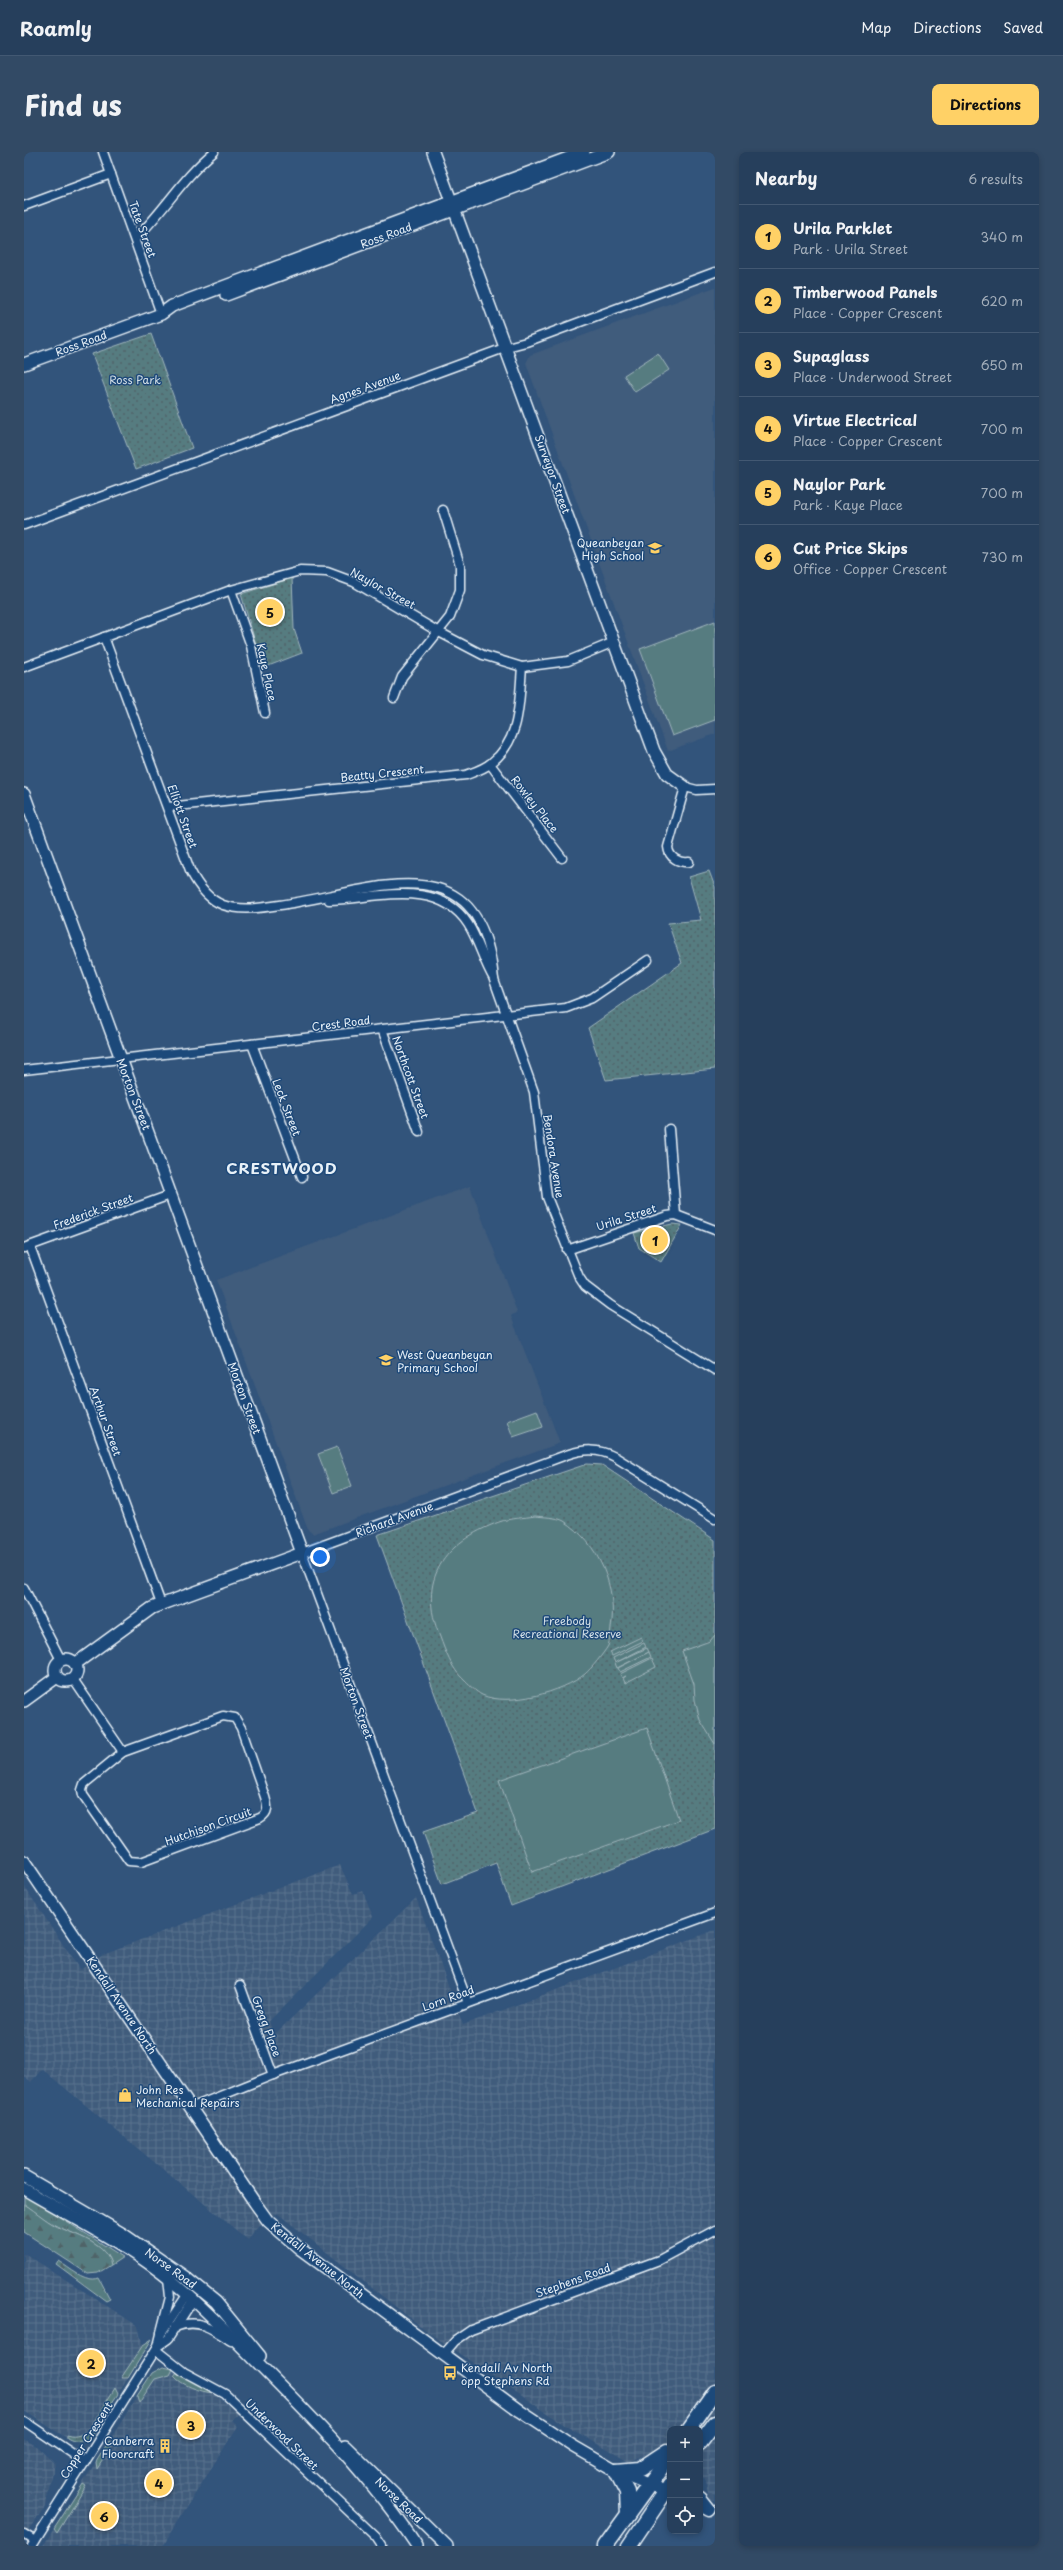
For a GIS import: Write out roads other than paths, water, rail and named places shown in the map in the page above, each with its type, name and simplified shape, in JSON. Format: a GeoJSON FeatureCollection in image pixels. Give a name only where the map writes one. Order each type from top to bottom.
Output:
{"type":"FeatureCollection","features":[{"type":"Feature","properties":{"kind":"highway"},"geometry":{"type":"LineString","coordinates":[[691,2426],[715,2392]]}},
{"type":"Feature","properties":{"kind":"highway"},"geometry":{"type":"LineString","coordinates":[[703,2444],[707,2433]]}},
{"type":"Feature","properties":{"kind":"highway"},"geometry":{"type":"LineString","coordinates":[[630,2505],[616,2471],[640,2469],[657,2460],[667,2451]]}},
{"type":"Feature","properties":{"kind":"highway"},"geometry":{"type":"LineString","coordinates":[[607,2543],[630,2505],[649,2485],[667,2460]]}},
{"type":"Feature","properties":{"kind":"highway"},"geometry":{"type":"LineString","coordinates":[[629,2546],[667,2493]]}},
{"type":"Feature","properties":{"kind":"highway"},"geometry":{"type":"LineString","coordinates":[[649,2516],[667,2508]]}},
{"type":"Feature","properties":{"kind":"street","name":"Tate Street"},"geometry":{"type":"LineString","coordinates":[[103,152],[136,238],[162,314]]}},
{"type":"Feature","properties":{"kind":"street"},"geometry":{"type":"LineString","coordinates":[[136,238],[156,219],[182,182],[214,152]]}},
{"type":"Feature","properties":{"kind":"street","name":"Surveyor Street"},"geometry":{"type":"LineString","coordinates":[[433,152],[659,763],[671,779],[685,787]]}},
{"type":"Feature","properties":{"kind":"street","name":"Ross Road"},"geometry":{"type":"LineString","coordinates":[[24,364],[162,314],[174,314],[584,152]]}},
{"type":"Feature","properties":{"kind":"street","name":"Ross Road"},"geometry":{"type":"LineString","coordinates":[[453,205],[609,152]]}},
{"type":"Feature","properties":{"kind":"street"},"geometry":{"type":"LineString","coordinates":[[24,206],[111,174]]}},
{"type":"Feature","properties":{"kind":"street","name":"Agnes Avenue"},"geometry":{"type":"LineString","coordinates":[[24,525],[506,347],[526,342],[715,272]]}},
{"type":"Feature","properties":{"kind":"street"},"geometry":{"type":"LineString","coordinates":[[394,698],[402,677],[437,631],[450,617],[460,590],[460,566],[443,510]]}},
{"type":"Feature","properties":{"kind":"street","name":"Naylor Street"},"geometry":{"type":"LineString","coordinates":[[24,667],[231,590],[300,571],[327,572],[354,582],[437,631],[483,655],[522,667],[568,662],[614,642]]}},
{"type":"Feature","properties":{"kind":"street","name":"Kaye Place"},"geometry":{"type":"LineString","coordinates":[[231,590],[251,646],[265,713]]}},
{"type":"Feature","properties":{"kind":"street","name":"Elliott Street"},"geometry":{"type":"LineString","coordinates":[[104,637],[196,881],[202,890],[221,904],[235,908],[260,908],[314,901],[412,894],[439,899],[458,913],[468,924],[485,965],[494,980]]}},
{"type":"Feature","properties":{"kind":"street","name":"Beatty Crescent"},"geometry":{"type":"LineString","coordinates":[[168,807],[466,775],[490,764],[509,746],[518,716],[522,667]]}},
{"type":"Feature","properties":{"kind":"street","name":"Rowley Place"},"geometry":{"type":"LineString","coordinates":[[490,764],[562,858]]}},
{"type":"Feature","properties":{"kind":"street"},"geometry":{"type":"LineString","coordinates":[[689,862],[682,863],[674,858],[668,847],[685,787],[697,790],[715,789]]}},
{"type":"Feature","properties":{"kind":"street","name":"Morton Street"},"geometry":{"type":"LineString","coordinates":[[24,794],[468,2003]]}},
{"type":"Feature","properties":{"kind":"street","name":"Elliott Street"},"geometry":{"type":"LineString","coordinates":[[314,901],[356,890],[413,883],[448,891],[468,906],[481,925],[490,952],[494,980],[506,1016]]}},
{"type":"Feature","properties":{"kind":"street","name":"Crest Road"},"geometry":{"type":"LineString","coordinates":[[24,1070],[120,1058],[506,1016],[576,1006],[592,998],[648,960]]}},
{"type":"Feature","properties":{"kind":"street","name":"Bendora Avenue"},"geometry":{"type":"LineString","coordinates":[[506,1016],[534,1092],[547,1196],[567,1250],[579,1277],[596,1296],[715,1370]]}},
{"type":"Feature","properties":{"kind":"street","name":"Northcott Street"},"geometry":{"type":"LineString","coordinates":[[382,1029],[418,1132]]}},
{"type":"Feature","properties":{"kind":"street","name":"Leck Street"},"geometry":{"type":"LineString","coordinates":[[252,1044],[302,1177]]}},
{"type":"Feature","properties":{"kind":"street"},"geometry":{"type":"LineString","coordinates":[[669,1129],[676,1215],[715,1230]]}},
{"type":"Feature","properties":{"kind":"street","name":"Frederick Street"},"geometry":{"type":"LineString","coordinates":[[27,1247],[170,1195]]}},
{"type":"Feature","properties":{"kind":"street","name":"Urila Street"},"geometry":{"type":"LineString","coordinates":[[567,1250],[640,1223],[676,1215]]}},
{"type":"Feature","properties":{"kind":"street","name":"Arthur Street"},"geometry":{"type":"LineString","coordinates":[[27,1247],[161,1604]]}},
{"type":"Feature","properties":{"kind":"street","name":"Richard Avenue"},"geometry":{"type":"LineString","coordinates":[[75,1664],[161,1604],[588,1449],[599,1450],[615,1457],[715,1519]]}},
{"type":"Feature","properties":{"kind":"street"},"geometry":{"type":"LineString","coordinates":[[24,1588],[61,1660]]}},
{"type":"Feature","properties":{"kind":"street"},"geometry":{"type":"LineString","coordinates":[[61,1660],[70,1660],[75,1664],[77,1670],[73,1679]]}},
{"type":"Feature","properties":{"kind":"street"},"geometry":{"type":"LineString","coordinates":[[57,1677],[55,1670],[61,1660]]}},
{"type":"Feature","properties":{"kind":"street"},"geometry":{"type":"LineString","coordinates":[[57,1677],[66,1681],[73,1679]]}},
{"type":"Feature","properties":{"kind":"street"},"geometry":{"type":"LineString","coordinates":[[24,1701],[57,1677]]}},
{"type":"Feature","properties":{"kind":"street"},"geometry":{"type":"LineString","coordinates":[[73,1679],[123,1752]]}},
{"type":"Feature","properties":{"kind":"street","name":"Hutchison Circuit"},"geometry":{"type":"LineString","coordinates":[[223,1716],[231,1716],[235,1718],[241,1728],[265,1797],[267,1811],[260,1818],[141,1862],[130,1862],[123,1856],[82,1790],[86,1781],[123,1752],[223,1716]]}},
{"type":"Feature","properties":{"kind":"street","name":"Kendall Avenue North"},"geometry":{"type":"LineString","coordinates":[[24,1861],[255,2203],[281,2234],[443,2355],[568,2443],[616,2471],[649,2485],[667,2490]]}},
{"type":"Feature","properties":{"kind":"street","name":"Lorn Road"},"geometry":{"type":"LineString","coordinates":[[190,2108],[273,2075],[715,1913]]}},
{"type":"Feature","properties":{"kind":"street","name":"Gregg Place"},"geometry":{"type":"LineString","coordinates":[[240,1985],[273,2075]]}},
{"type":"Feature","properties":{"kind":"street","name":"Norse Road"},"geometry":{"type":"LineString","coordinates":[[24,2176],[123,2234],[216,2302],[289,2393]]}},
{"type":"Feature","properties":{"kind":"street","name":"Norse Road"},"geometry":{"type":"LineString","coordinates":[[24,2189],[112,2239],[168,2278],[190,2297],[316,2421],[447,2546]]}},
{"type":"Feature","properties":{"kind":"street","name":"Stephens Road"},"geometry":{"type":"LineString","coordinates":[[443,2355],[455,2341],[471,2330],[659,2260],[715,2230]]}},
{"type":"Feature","properties":{"kind":"street"},"geometry":{"type":"LineString","coordinates":[[160,2334],[170,2297],[168,2278]]}},
{"type":"Feature","properties":{"kind":"street"},"geometry":{"type":"LineString","coordinates":[[190,2297],[197,2287]]}},
{"type":"Feature","properties":{"kind":"street","name":"Copper Crescent"},"geometry":{"type":"LineString","coordinates":[[34,2543],[157,2348],[168,2339],[190,2297]]}},
{"type":"Feature","properties":{"kind":"street","name":"Copper Crescent"},"geometry":{"type":"LineString","coordinates":[[157,2348],[160,2334],[190,2297]]}},
{"type":"Feature","properties":{"kind":"street"},"geometry":{"type":"LineString","coordinates":[[175,2327],[191,2322],[207,2325],[246,2351]]}},
{"type":"Feature","properties":{"kind":"street","name":"Underwood Street"},"geometry":{"type":"LineString","coordinates":[[157,2348],[184,2372],[225,2394],[376,2537],[382,2546]]}},
{"type":"Feature","properties":{"kind":"street"},"geometry":{"type":"LineString","coordinates":[[24,2421],[85,2462]]}},
{"type":"Feature","properties":{"kind":"street","name":"Norse Road"},"geometry":{"type":"LineString","coordinates":[[316,2421],[386,2505],[417,2546]]}},
{"type":"Feature","properties":{"kind":"street"},"geometry":{"type":"LineString","coordinates":[[24,2534],[34,2543]]}},
{"type":"Feature","properties":{"kind":"place","name":"Queanbeyan High School"},"geometry":{"type":"Point","coordinates":[655,548]}},
{"type":"Feature","properties":{"kind":"place","name":"Naylor Park"},"geometry":{"type":"Point","coordinates":[270,612]}},
{"type":"Feature","properties":{"kind":"place","name":"Urila Parklet"},"geometry":{"type":"Point","coordinates":[655,1240]}},
{"type":"Feature","properties":{"kind":"place","name":"West Queanbeyan Primary School"},"geometry":{"type":"Point","coordinates":[386,1360]}},
{"type":"Feature","properties":{"kind":"place","name":"John Res Mechanical Repairs"},"geometry":{"type":"Point","coordinates":[125,2095]}},
{"type":"Feature","properties":{"kind":"place","name":"Timberwood Panels"},"geometry":{"type":"Point","coordinates":[91,2363]}},
{"type":"Feature","properties":{"kind":"place","name":"Kendall Av North opp Stephens Rd"},"geometry":{"type":"Point","coordinates":[450,2373]}},
{"type":"Feature","properties":{"kind":"place","name":"Supaglass"},"geometry":{"type":"Point","coordinates":[191,2425]}},
{"type":"Feature","properties":{"kind":"place","name":"Canberra Floorcraft"},"geometry":{"type":"Point","coordinates":[165,2446]}},
{"type":"Feature","properties":{"kind":"place","name":"Virtue Electrical"},"geometry":{"type":"Point","coordinates":[159,2483]}},
{"type":"Feature","properties":{"kind":"place","name":"Cut Price Skips"},"geometry":{"type":"Point","coordinates":[104,2516]}},
{"type":"Feature","properties":{"kind":"district","name":"CRESTWOOD"},"geometry":{"type":"Point","coordinates":[282,1167]}},
{"type":"Feature","properties":{"kind":"park label","name":"Ross Park"},"geometry":{"type":"Point","coordinates":[135,379]}},
{"type":"Feature","properties":{"kind":"park label","name":"Freebody Recreational Reserve"},"geometry":{"type":"Point","coordinates":[567,1626]}}]}
